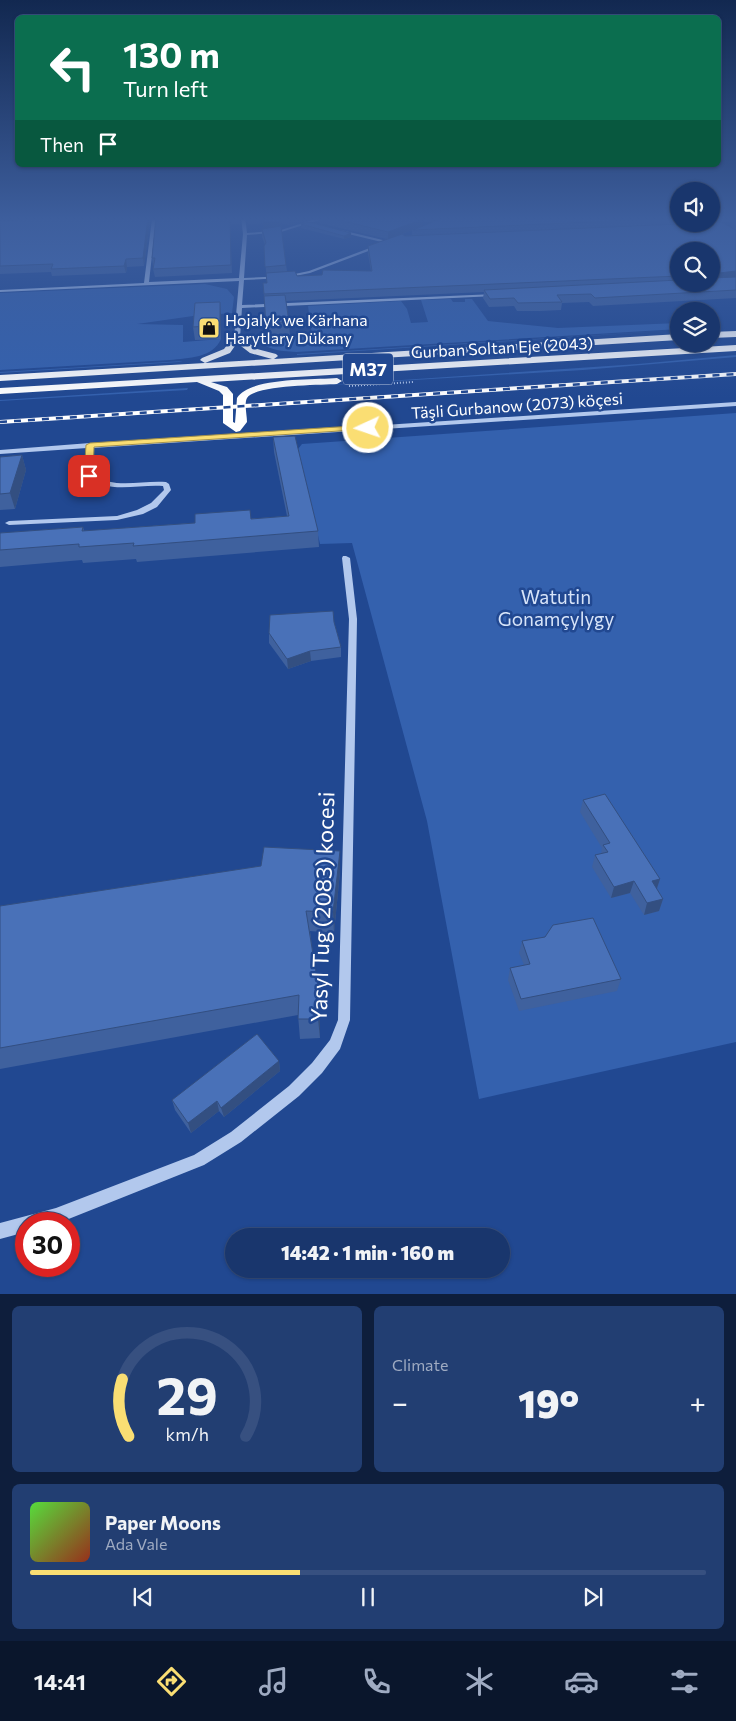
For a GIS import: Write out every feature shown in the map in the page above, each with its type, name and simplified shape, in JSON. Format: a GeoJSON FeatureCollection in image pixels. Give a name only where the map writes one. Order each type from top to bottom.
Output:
{"type":"FeatureCollection","features":[{"type":"Feature","properties":{"kind":"highway"},"geometry":{"type":"LineString","coordinates":[[720,335],[736,334]]}},
{"type":"Feature","properties":{"kind":"highway"},"geometry":{"type":"LineString","coordinates":[[167,367],[220,356],[238,338],[248,350],[257,354],[320,359]]}},
{"type":"Feature","properties":{"kind":"highway","name":"Gurban Soltan Eje (2043)"},"geometry":{"type":"LineString","coordinates":[[0,378],[670,338]]}},
{"type":"Feature","properties":{"kind":"highway"},"geometry":{"type":"LineString","coordinates":[[188,380],[222,389],[228,394],[228,423],[236,433],[242,422],[241,400],[244,395],[259,388],[270,386],[683,357],[736,349]]}},
{"type":"Feature","properties":{"kind":"highway","name":"Gurban Soltan Eje (2043)"},"geometry":{"type":"LineString","coordinates":[[0,391],[736,349]]}},
{"type":"Feature","properties":{"kind":"street"},"geometry":{"type":"LineString","coordinates":[[146,284],[147,277]]}},
{"type":"Feature","properties":{"kind":"street"},"geometry":{"type":"LineString","coordinates":[[0,291],[264,277]]}},
{"type":"Feature","properties":{"kind":"street"},"geometry":{"type":"LineString","coordinates":[[238,338],[241,280]]}},
{"type":"Feature","properties":{"kind":"street"},"geometry":{"type":"LineString","coordinates":[[241,307],[498,294]]}},
{"type":"Feature","properties":{"kind":"street","name":"Täşli Gurbanow (2073) köçesi"},"geometry":{"type":"LineString","coordinates":[[0,452],[236,433],[736,404]]}},
{"type":"Feature","properties":{"kind":"street"},"geometry":{"type":"LineString","coordinates":[[9,523],[117,518],[140,512],[154,505],[168,490],[166,484],[111,485],[95,482],[89,476],[90,445]]}},
{"type":"Feature","properties":{"kind":"street","name":"Yasyl Tug (2083) kocesi"},"geometry":{"type":"LineString","coordinates":[[66,1212],[200,1160],[260,1120],[294,1091],[317,1068],[335,1044],[344,1020],[352,695],[353,619],[346,558]]}},
{"type":"Feature","properties":{"kind":"street","name":"Yasyl Tug (2083) kocesi"},"geometry":{"type":"LineString","coordinates":[[0,1231],[15,1227]]}},
{"type":"Feature","properties":{"kind":"green space"},"geometry":{"type":"Polygon","coordinates":[[[205,284],[227,289],[234,297],[232,313],[193,316],[137,324],[183,325],[183,342],[221,339],[212,350],[199,356],[170,360],[0,370],[0,293],[205,284]]]}},
{"type":"Feature","properties":{"kind":"green space"},"geometry":{"type":"Polygon","coordinates":[[[451,299],[453,302],[465,302],[465,299],[472,299],[488,321],[558,328],[670,323],[670,330],[296,352],[267,347],[254,335],[261,334],[262,338],[312,335],[308,306],[401,301],[407,309],[411,323],[428,322],[421,300],[451,299]]]}},
{"type":"Feature","properties":{"kind":"green space"},"geometry":{"type":"Polygon","coordinates":[[[670,331],[297,355],[297,354],[670,331]]]}},
{"type":"Feature","properties":{"kind":"green space"},"geometry":{"type":"Polygon","coordinates":[[[736,355],[736,357],[583,370],[282,388],[638,364],[736,355]]]}},
{"type":"Feature","properties":{"kind":"green space"},"geometry":{"type":"Polygon","coordinates":[[[183,361],[179,362],[0,373],[0,372],[183,361]]]}},
{"type":"Feature","properties":{"kind":"green space"},"geometry":{"type":"Polygon","coordinates":[[[188,388],[187,390],[0,401],[0,400],[188,388]]]}},
{"type":"Feature","properties":{"kind":"green space","name":"Watutin Gonamçylygy"},"geometry":{"type":"Polygon","coordinates":[[[736,413],[736,1042],[479,1099],[427,821],[352,543],[320,544],[298,449],[302,444],[736,413]]]}},
{"type":"Feature","properties":{"kind":"building"},"geometry":{"type":"Polygon","coordinates":[[[266,277],[647,277],[264,294],[263,283],[267,283],[266,277]]]}},
{"type":"Feature","properties":{"kind":"building"},"geometry":{"type":"Polygon","coordinates":[[[736,277],[736,290],[720,291],[720,278],[736,277]]]}},
{"type":"Feature","properties":{"kind":"building"},"geometry":{"type":"Polygon","coordinates":[[[670,280],[670,292],[701,292],[595,298],[591,294],[557,295],[562,302],[518,303],[514,298],[490,299],[484,290],[670,280]]]}},
{"type":"Feature","properties":{"kind":"building"},"geometry":{"type":"Polygon","coordinates":[[[285,295],[289,322],[266,323],[264,296],[285,295]]]}},
{"type":"Feature","properties":{"kind":"building"},"geometry":{"type":"Polygon","coordinates":[[[220,302],[220,325],[193,327],[195,303],[220,302]]]}},
{"type":"Feature","properties":{"kind":"building"},"geometry":{"type":"Polygon","coordinates":[[[295,436],[318,531],[133,546],[134,543],[79,547],[79,544],[0,550],[0,533],[83,527],[82,531],[195,523],[195,514],[250,510],[251,519],[289,516],[273,437],[295,436]]]}},
{"type":"Feature","properties":{"kind":"building"},"geometry":{"type":"Polygon","coordinates":[[[22,455],[10,493],[0,494],[0,457],[22,455]]]}},
{"type":"Feature","properties":{"kind":"building"},"geometry":{"type":"Polygon","coordinates":[[[333,611],[341,647],[310,651],[287,659],[269,633],[270,615],[333,611]]]}},
{"type":"Feature","properties":{"kind":"building"},"geometry":{"type":"Polygon","coordinates":[[[605,794],[660,879],[652,881],[663,899],[647,903],[634,881],[614,887],[595,855],[608,852],[603,845],[610,843],[583,800],[605,794]]]}},
{"type":"Feature","properties":{"kind":"building"},"geometry":{"type":"Polygon","coordinates":[[[264,847],[340,851],[333,912],[306,911],[319,991],[318,1019],[298,1019],[299,995],[0,1048],[0,906],[261,866],[264,847]]]}},
{"type":"Feature","properties":{"kind":"building"},"geometry":{"type":"Polygon","coordinates":[[[593,918],[621,979],[521,999],[510,968],[530,964],[522,941],[545,937],[553,925],[593,918]]]}},
{"type":"Feature","properties":{"kind":"building"},"geometry":{"type":"Polygon","coordinates":[[[257,1034],[279,1061],[221,1108],[217,1101],[188,1123],[172,1100],[257,1034]]]}},
{"type":"Feature","properties":{"kind":"railway"},"geometry":{"type":"LineString","coordinates":[[0,422],[736,374]]}},
{"type":"Feature","properties":{"kind":"place","name":"Hojalyk we Kärhana Harytlary Dükany"},"geometry":{"type":"Point","coordinates":[209,328]}},
{"type":"Feature","properties":{"kind":"route"},"geometry":{"type":"LineString","coordinates":[[89,476],[90,445],[368,428]]}}]}
